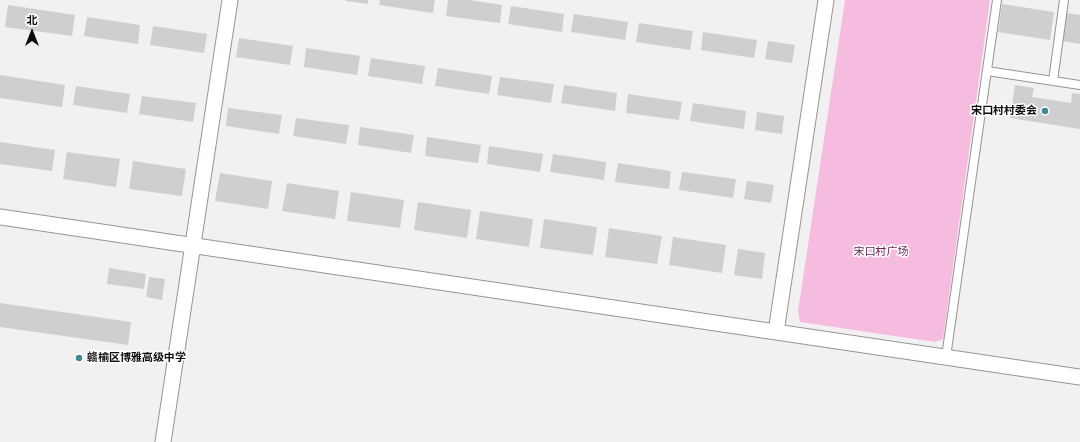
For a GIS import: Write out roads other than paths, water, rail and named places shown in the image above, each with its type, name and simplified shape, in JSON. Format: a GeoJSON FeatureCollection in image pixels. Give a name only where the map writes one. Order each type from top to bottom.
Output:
{"type":"FeatureCollection","features":[{"type":"Feature","properties":{"kind":"street"},"geometry":{"type":"LineString","coordinates":[[163,442],[230,0]]}},
{"type":"Feature","properties":{"kind":"street"},"geometry":{"type":"LineString","coordinates":[[776,332],[826,0]]}},
{"type":"Feature","properties":{"kind":"street"},"geometry":{"type":"LineString","coordinates":[[0,217],[1080,377]]}},
{"type":"Feature","properties":{"kind":"lane"},"geometry":{"type":"LineString","coordinates":[[946,357],[997,0]]}},
{"type":"Feature","properties":{"kind":"lane"},"geometry":{"type":"LineString","coordinates":[[1053,81],[1064,0]]}},
{"type":"Feature","properties":{"kind":"lane"},"geometry":{"type":"LineString","coordinates":[[987,72],[1080,85]]}},
{"type":"Feature","properties":{"kind":"place","name":"宋口村村委会"},"geometry":{"type":"Point","coordinates":[1045,111]}},
{"type":"Feature","properties":{"kind":"place","name":"赣榆区博雅高级中学"},"geometry":{"type":"Point","coordinates":[79,358]}},
{"type":"Feature","properties":{"kind":"park label","name":"宋口村广场"},"geometry":{"type":"Point","coordinates":[881,252]}}]}
